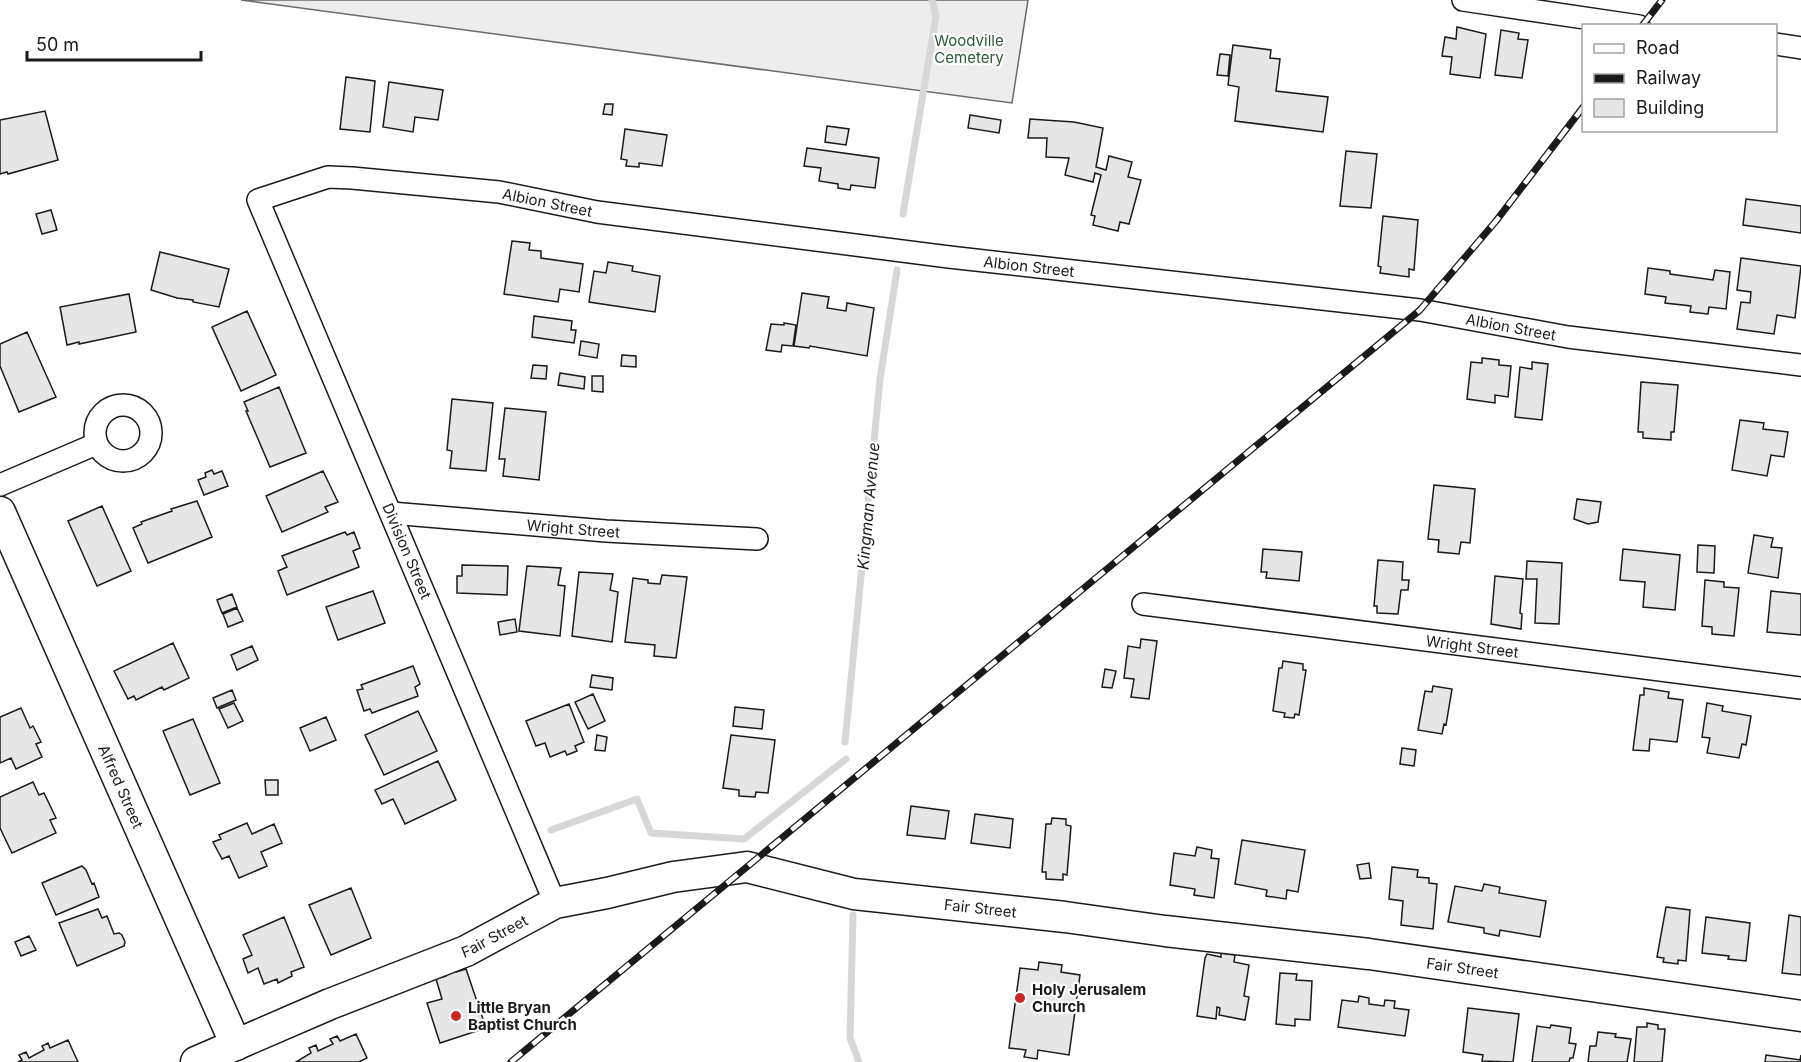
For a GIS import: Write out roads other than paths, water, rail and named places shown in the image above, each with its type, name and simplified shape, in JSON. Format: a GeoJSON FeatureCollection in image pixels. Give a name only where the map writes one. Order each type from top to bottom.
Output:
{"type":"FeatureCollection","features":[{"type":"Feature","properties":{"kind":"street"},"geometry":{"type":"LineString","coordinates":[[1463,0],[1625,24]]}},
{"type":"Feature","properties":{"kind":"street"},"geometry":{"type":"LineString","coordinates":[[1777,44],[1801,48]]}},
{"type":"Feature","properties":{"kind":"street","name":"Albion Street"},"geometry":{"type":"LineString","coordinates":[[258,200],[328,177],[499,192],[597,212],[949,257],[1420,310],[1568,337],[1801,365]]}},
{"type":"Feature","properties":{"kind":"street","name":"Division Street"},"geometry":{"type":"LineString","coordinates":[[258,200],[555,903]]}},
{"type":"Feature","properties":{"kind":"street"},"geometry":{"type":"LineString","coordinates":[[0,485],[96,444]]}},
{"type":"Feature","properties":{"kind":"street","name":"Alfred Street"},"geometry":{"type":"LineString","coordinates":[[0,512],[240,1054]]}},
{"type":"Feature","properties":{"kind":"street","name":"Wright Street"},"geometry":{"type":"LineString","coordinates":[[391,513],[618,532],[757,539]]}},
{"type":"Feature","properties":{"kind":"street","name":"Wright Street"},"geometry":{"type":"LineString","coordinates":[[1143,604],[1801,688]]}},
{"type":"Feature","properties":{"kind":"street","name":"Fair Street"},"geometry":{"type":"LineString","coordinates":[[196,1062],[240,1054],[330,1004],[466,951],[555,903],[607,893],[673,876],[747,867],[854,894],[1369,954],[1801,1016]]}},
{"type":"Feature","properties":{"kind":"waterway","name":"Kingman Avenue"},"geometry":{"type":"LineString","coordinates":[[903,214],[936,16],[932,0]]}},
{"type":"Feature","properties":{"kind":"waterway","name":"Kingman Avenue"},"geometry":{"type":"LineString","coordinates":[[845,742],[880,379],[897,270]]}},
{"type":"Feature","properties":{"kind":"waterway"},"geometry":{"type":"LineString","coordinates":[[551,830],[637,799],[651,833],[744,839],[846,759]]}},
{"type":"Feature","properties":{"kind":"waterway","name":"Kingman Avenue"},"geometry":{"type":"LineString","coordinates":[[853,915],[850,1038],[859,1062]]}},
{"type":"Feature","properties":{"kind":"railway"},"geometry":{"type":"LineString","coordinates":[[1644,24],[1662,0]]}},
{"type":"Feature","properties":{"kind":"railway"},"geometry":{"type":"LineString","coordinates":[[511,1062],[1420,310],[1496,221],[1582,109]]}},
{"type":"Feature","properties":{"kind":"place","name":"Holy Jerusalem Church"},"geometry":{"type":"Point","coordinates":[1020,998]}},
{"type":"Feature","properties":{"kind":"place","name":"Little Bryan Baptist Church"},"geometry":{"type":"Point","coordinates":[456,1016]}},
{"type":"Feature","properties":{"kind":"park label","name":"Woodville Cemetery"},"geometry":{"type":"Point","coordinates":[969,48]}}]}
